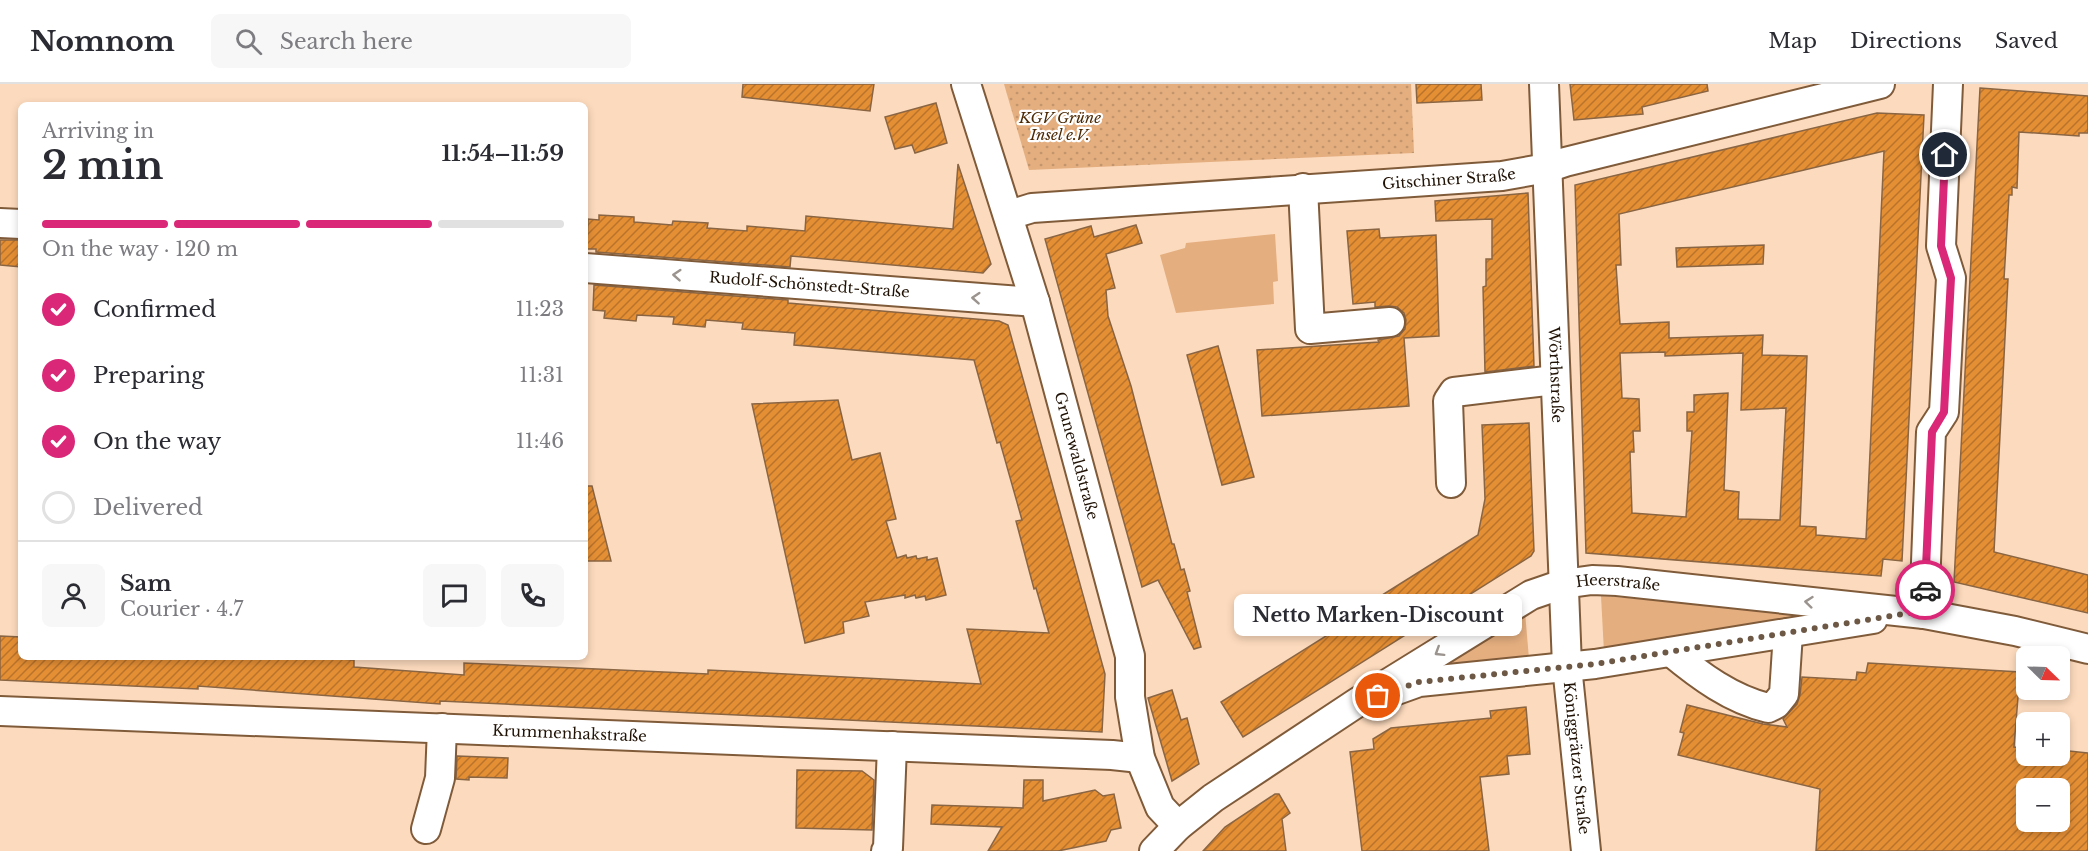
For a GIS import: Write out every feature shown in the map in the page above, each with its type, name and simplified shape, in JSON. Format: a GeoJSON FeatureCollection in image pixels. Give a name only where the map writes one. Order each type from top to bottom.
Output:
{"type":"FeatureCollection","features":[{"type":"Feature","properties":{"kind":"street","name":"Grunewaldstraße"},"geometry":{"type":"LineString","coordinates":[[966,84],[1035,302],[1130,656],[1130,697],[1140,758],[1160,807],[1178,826]]}},
{"type":"Feature","properties":{"kind":"street","name":"Wörthstraße"},"geometry":{"type":"LineString","coordinates":[[1544,84],[1567,666]]}},
{"type":"Feature","properties":{"kind":"street","name":"Gitschiner Straße"},"geometry":{"type":"LineString","coordinates":[[1009,214],[1032,208],[1502,176],[1547,168],[1880,84]]}},
{"type":"Feature","properties":{"kind":"street"},"geometry":{"type":"LineString","coordinates":[[1916,614],[1932,432],[1944,412],[1951,278],[1941,246],[1948,84]]}},
{"type":"Feature","properties":{"kind":"street"},"geometry":{"type":"LineString","coordinates":[[1303,188],[1310,328],[1390,322]]}},
{"type":"Feature","properties":{"kind":"street"},"geometry":{"type":"LineString","coordinates":[[0,223],[18,224]]}},
{"type":"Feature","properties":{"kind":"street","name":"Rudolf-Schönstedt-Straße"},"geometry":{"type":"LineString","coordinates":[[588,268],[1035,302]]}},
{"type":"Feature","properties":{"kind":"street"},"geometry":{"type":"LineString","coordinates":[[1451,483],[1448,401],[1454,392],[1555,380]]}},
{"type":"Feature","properties":{"kind":"street","name":"Heerstraße"},"geometry":{"type":"LineString","coordinates":[[1154,851],[1178,826],[1213,798],[1358,702],[1531,595],[1563,584],[1592,580],[1617,581],[1916,614],[2015,631],[2088,649]]}},
{"type":"Feature","properties":{"kind":"street","name":"Heerstraße"},"geometry":{"type":"LineString","coordinates":[[1358,702],[1419,682],[1595,664],[1916,614]]}},
{"type":"Feature","properties":{"kind":"street"},"geometry":{"type":"LineString","coordinates":[[1671,652],[1704,678],[1748,704],[1768,708],[1776,704],[1784,694],[1788,633]]}},
{"type":"Feature","properties":{"kind":"street","name":"Königgrätzer Straße"},"geometry":{"type":"LineString","coordinates":[[1567,666],[1586,851]]}},
{"type":"Feature","properties":{"kind":"street","name":"Krummenhakstraße"},"geometry":{"type":"LineString","coordinates":[[0,711],[1112,755],[1140,758]]}},
{"type":"Feature","properties":{"kind":"street"},"geometry":{"type":"LineString","coordinates":[[426,829],[440,778],[442,728]]}},
{"type":"Feature","properties":{"kind":"street"},"geometry":{"type":"LineString","coordinates":[[886,851],[888,848],[892,746]]}},
{"type":"Feature","properties":{"kind":"green space","name":"KGV Grüne Insel e.V."},"geometry":{"type":"Polygon","coordinates":[[[1004,84],[1411,84],[1414,153],[1029,170],[1004,84]]]}},
{"type":"Feature","properties":{"kind":"green space"},"geometry":{"type":"Polygon","coordinates":[[[1275,234],[1278,281],[1273,282],[1274,304],[1176,313],[1160,255],[1185,248],[1186,243],[1275,234]]]}},
{"type":"Feature","properties":{"kind":"green space"},"geometry":{"type":"Polygon","coordinates":[[[1601,596],[1806,611],[1808,618],[1604,652],[1601,596]]]}},
{"type":"Feature","properties":{"kind":"green space"},"geometry":{"type":"Polygon","coordinates":[[[1525,612],[1529,659],[1445,669],[1443,660],[1525,612]]]}},
{"type":"Feature","properties":{"kind":"building"},"geometry":{"type":"Polygon","coordinates":[[[743,84],[874,84],[870,111],[742,97],[743,84]]]}},
{"type":"Feature","properties":{"kind":"building"},"geometry":{"type":"Polygon","coordinates":[[[1416,84],[1481,84],[1482,100],[1417,103],[1416,84]]]}},
{"type":"Feature","properties":{"kind":"building"},"geometry":{"type":"Polygon","coordinates":[[[1570,84],[1707,84],[1708,91],[1642,107],[1643,114],[1574,120],[1570,84]]]}},
{"type":"Feature","properties":{"kind":"building"},"geometry":{"type":"Polygon","coordinates":[[[1980,88],[2088,96],[2088,133],[2079,133],[2079,136],[2019,132],[2017,188],[2012,187],[2012,195],[2009,195],[2004,279],[2008,279],[1994,552],[2088,575],[2088,613],[1954,582],[1980,88]]]}},
{"type":"Feature","properties":{"kind":"building"},"geometry":{"type":"Polygon","coordinates":[[[936,103],[947,143],[915,153],[912,145],[895,149],[885,117],[936,103]]]}},
{"type":"Feature","properties":{"kind":"building"},"geometry":{"type":"Polygon","coordinates":[[[1877,113],[1924,115],[1902,561],[1883,559],[1881,576],[1586,553],[1575,185],[1877,113]],[[1884,151],[1619,214],[1621,265],[1616,265],[1620,324],[1669,322],[1669,338],[1763,335],[1762,355],[1807,356],[1800,526],[1816,527],[1816,535],[1866,539],[1884,151]],[[1665,352],[1620,353],[1622,398],[1639,399],[1640,431],[1633,431],[1634,452],[1630,452],[1632,513],[1686,517],[1692,431],[1687,431],[1687,412],[1694,412],[1694,395],[1728,393],[1724,490],[1739,492],[1738,519],[1780,520],[1786,408],[1741,410],[1743,353],[1665,356],[1665,352]]]}},
{"type":"Feature","properties":{"kind":"building"},"geometry":{"type":"Polygon","coordinates":[[[958,164],[991,264],[983,273],[791,256],[790,267],[596,252],[596,249],[588,249],[588,219],[599,220],[599,215],[634,217],[634,222],[672,225],[673,221],[708,223],[707,228],[747,231],[747,226],[805,231],[806,216],[953,229],[958,164]]]}},
{"type":"Feature","properties":{"kind":"building"},"geometry":{"type":"Polygon","coordinates":[[[1528,193],[1534,366],[1485,372],[1483,287],[1486,286],[1486,259],[1492,259],[1492,219],[1436,221],[1435,201],[1528,193]]]}},
{"type":"Feature","properties":{"kind":"building"},"geometry":{"type":"Polygon","coordinates":[[[1136,225],[1142,243],[1106,254],[1115,288],[1106,290],[1108,316],[1131,386],[1172,544],[1174,544],[1181,570],[1184,569],[1190,591],[1187,592],[1201,647],[1194,649],[1158,580],[1142,587],[1045,239],[1091,226],[1094,237],[1136,225]]]}},
{"type":"Feature","properties":{"kind":"building"},"geometry":{"type":"Polygon","coordinates":[[[1379,229],[1380,238],[1436,235],[1439,336],[1404,338],[1409,406],[1262,416],[1257,350],[1379,342],[1378,340],[1399,336],[1405,329],[1404,313],[1397,307],[1375,307],[1375,302],[1353,304],[1347,231],[1379,229]]]}},
{"type":"Feature","properties":{"kind":"building"},"geometry":{"type":"Polygon","coordinates":[[[0,240],[18,240],[18,267],[0,265],[0,240]]]}},
{"type":"Feature","properties":{"kind":"building"},"geometry":{"type":"Polygon","coordinates":[[[1764,245],[1763,264],[1677,267],[1676,248],[1764,245]]]}},
{"type":"Feature","properties":{"kind":"building"},"geometry":{"type":"Polygon","coordinates":[[[594,285],[788,300],[788,303],[999,321],[1008,325],[1105,674],[1102,732],[440,701],[440,704],[198,686],[198,689],[0,680],[0,636],[18,637],[18,660],[354,660],[354,667],[464,675],[464,663],[708,674],[708,670],[981,684],[967,629],[1049,633],[1036,588],[1034,589],[1016,521],[1022,520],[1000,442],[997,443],[974,360],[794,345],[795,333],[742,329],[743,323],[706,320],[705,327],[673,324],[674,317],[637,315],[636,321],[604,318],[605,311],[593,310],[594,285]]]}},
{"type":"Feature","properties":{"kind":"building"},"geometry":{"type":"Polygon","coordinates":[[[1218,346],[1254,477],[1222,485],[1187,355],[1218,346]]]}},
{"type":"Feature","properties":{"kind":"building"},"geometry":{"type":"Polygon","coordinates":[[[838,400],[852,460],[880,453],[896,519],[886,521],[897,558],[906,555],[907,558],[916,556],[917,559],[927,557],[927,560],[937,558],[946,595],[926,600],[925,596],[916,598],[915,595],[905,598],[905,595],[865,602],[869,616],[843,622],[844,633],[805,643],[752,404],[838,400]]]}},
{"type":"Feature","properties":{"kind":"building"},"geometry":{"type":"Polygon","coordinates":[[[1529,423],[1534,551],[1531,556],[1243,737],[1221,702],[1350,621],[1348,618],[1368,604],[1478,535],[1485,499],[1482,425],[1529,423]]]}},
{"type":"Feature","properties":{"kind":"building"},"geometry":{"type":"Polygon","coordinates":[[[588,486],[592,486],[611,561],[588,561],[588,486]]]}},
{"type":"Feature","properties":{"kind":"building"},"geometry":{"type":"Polygon","coordinates":[[[1868,663],[2016,672],[2018,700],[2014,747],[2016,747],[2016,766],[2070,766],[2070,751],[2088,753],[2088,851],[1816,851],[1820,789],[1678,755],[1684,733],[1680,732],[1687,705],[1763,724],[1787,727],[1783,719],[1797,704],[1802,677],[1856,680],[1857,672],[1866,673],[1868,663]]]}},
{"type":"Feature","properties":{"kind":"building"},"geometry":{"type":"Polygon","coordinates":[[[1172,690],[1181,720],[1187,718],[1199,764],[1172,781],[1148,698],[1172,690]]]}},
{"type":"Feature","properties":{"kind":"building"},"geometry":{"type":"Polygon","coordinates":[[[1526,707],[1530,754],[1507,756],[1509,774],[1480,777],[1489,851],[1362,851],[1350,752],[1374,749],[1373,739],[1391,728],[1491,718],[1490,711],[1526,707]]]}},
{"type":"Feature","properties":{"kind":"building"},"geometry":{"type":"Polygon","coordinates":[[[457,756],[508,758],[507,778],[456,779],[457,756]]]}},
{"type":"Feature","properties":{"kind":"building"},"geometry":{"type":"Polygon","coordinates":[[[797,770],[862,771],[874,780],[872,830],[796,828],[797,770]]]}},
{"type":"Feature","properties":{"kind":"building"},"geometry":{"type":"Polygon","coordinates":[[[1024,780],[1043,780],[1043,801],[1095,790],[1103,796],[1114,794],[1121,828],[1111,830],[1106,841],[1058,851],[988,851],[1002,827],[931,824],[932,805],[1023,808],[1024,780]]]}},
{"type":"Feature","properties":{"kind":"building"},"geometry":{"type":"Polygon","coordinates":[[[1275,794],[1279,794],[1290,813],[1282,819],[1286,851],[1203,851],[1225,827],[1275,794]]]}},
{"type":"Feature","properties":{"kind":"way so far"},"geometry":{"type":"LineString","coordinates":[[1378,696],[1419,682],[1595,664],[1909,613],[1924,614],[1925,590]]}},
{"type":"Feature","properties":{"kind":"place","name":"Netto Marken-Discount"},"geometry":{"type":"Point","coordinates":[1378,696]}},
{"type":"Feature","properties":{"kind":"route"},"geometry":{"type":"LineString","coordinates":[[1925,590],[1932,432],[1944,412],[1951,278],[1941,246],[1945,155]]}}]}
